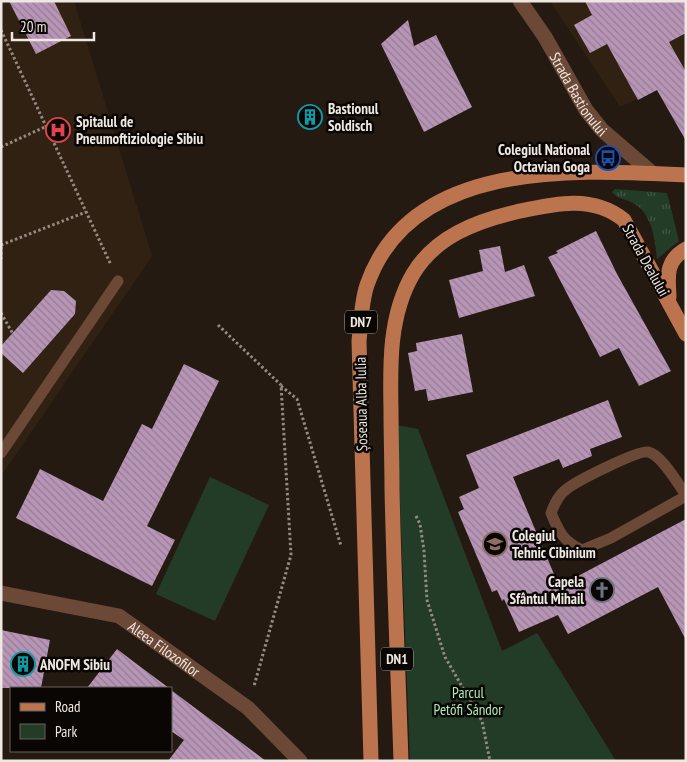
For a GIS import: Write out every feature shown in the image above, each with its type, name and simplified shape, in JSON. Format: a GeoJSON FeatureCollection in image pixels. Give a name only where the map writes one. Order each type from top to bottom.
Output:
{"type":"FeatureCollection","features":[{"type":"Feature","properties":{"kind":"main road","name":"Șoseaua Alba Iulia"},"geometry":{"type":"LineString","coordinates":[[371,761],[359,380],[362,312],[367,286],[386,245],[400,229],[425,210],[456,195],[493,182],[559,172],[652,173]]}},
{"type":"Feature","properties":{"kind":"main road","name":"DN7"},"geometry":{"type":"LineString","coordinates":[[652,173],[686,175]]}},
{"type":"Feature","properties":{"kind":"main road","name":"Strada Dealului"},"geometry":{"type":"LineString","coordinates":[[530,209],[555,204],[577,203],[599,206],[615,213],[624,220],[686,334]]}},
{"type":"Feature","properties":{"kind":"main road","name":"Șoseaua Alba Iulia"},"geometry":{"type":"LineString","coordinates":[[401,761],[393,556],[390,356],[402,296],[425,256],[440,243],[480,221],[530,209]]}},
{"type":"Feature","properties":{"kind":"main road"},"geometry":{"type":"LineString","coordinates":[[669,302],[669,268],[674,257],[686,249]]}},
{"type":"Feature","properties":{"kind":"street","name":"Strada Bastionului"},"geometry":{"type":"LineString","coordinates":[[520,1],[545,37],[586,110],[602,130],[652,173]]}},
{"type":"Feature","properties":{"kind":"street","name":"Aleea Filozofilor"},"geometry":{"type":"LineString","coordinates":[[1,593],[119,616],[248,708],[300,761]]}},
{"type":"Feature","properties":{"kind":"lane"},"geometry":{"type":"LineString","coordinates":[[1,453],[118,282]]}},
{"type":"Feature","properties":{"kind":"lane"},"geometry":{"type":"LineString","coordinates":[[649,452],[659,457],[686,495],[611,538],[582,550],[570,544],[559,532],[551,513],[556,500],[567,488],[635,454],[649,452]]}},
{"type":"Feature","properties":{"kind":"path"},"geometry":{"type":"LineString","coordinates":[[1,30],[118,282]]}},
{"type":"Feature","properties":{"kind":"path"},"geometry":{"type":"LineString","coordinates":[[1,147],[47,126]]}},
{"type":"Feature","properties":{"kind":"path"},"geometry":{"type":"LineString","coordinates":[[1,259],[1,246],[86,212]]}},
{"type":"Feature","properties":{"kind":"path"},"geometry":{"type":"LineString","coordinates":[[1,313],[12,334]]}},
{"type":"Feature","properties":{"kind":"path"},"geometry":{"type":"LineString","coordinates":[[218,325],[297,398],[342,549]]}},
{"type":"Feature","properties":{"kind":"path"},"geometry":{"type":"LineString","coordinates":[[248,708],[292,555],[281,385]]}},
{"type":"Feature","properties":{"kind":"path"},"geometry":{"type":"LineString","coordinates":[[420,524],[424,551],[427,600],[445,658],[482,721],[490,761]]}},
{"type":"Feature","properties":{"kind":"shaded area","name":"Spitalul de Pneumoftiziologie Sibiu"},"geometry":{"type":"Polygon","coordinates":[[[1,1],[74,1],[152,256],[1,476],[1,1]]]}},
{"type":"Feature","properties":{"kind":"shaded area"},"geometry":{"type":"Polygon","coordinates":[[[550,1],[686,1],[686,122],[678,126],[657,90],[620,107],[550,1]]]}},
{"type":"Feature","properties":{"kind":"green space"},"geometry":{"type":"Polygon","coordinates":[[[615,189],[667,193],[679,241],[657,259],[654,235],[644,213],[633,203],[614,194],[612,192],[615,189]]]}},
{"type":"Feature","properties":{"kind":"green space","name":"Parcul Petőfi Sándor"},"geometry":{"type":"Polygon","coordinates":[[[397,425],[418,429],[502,651],[537,633],[616,761],[410,761],[397,425]]]}},
{"type":"Feature","properties":{"kind":"green space"},"geometry":{"type":"Polygon","coordinates":[[[210,477],[269,505],[215,621],[156,594],[210,477]]]}},
{"type":"Feature","properties":{"kind":"building"},"geometry":{"type":"Polygon","coordinates":[[[9,1],[54,1],[71,36],[36,54],[9,1]]]}},
{"type":"Feature","properties":{"kind":"building"},"geometry":{"type":"Polygon","coordinates":[[[585,1],[686,1],[686,33],[669,42],[686,72],[686,141],[657,90],[638,100],[607,44],[590,53],[574,25],[592,15],[585,1]]]}},
{"type":"Feature","properties":{"kind":"building"},"geometry":{"type":"Polygon","coordinates":[[[408,20],[414,46],[436,35],[472,107],[424,132],[381,44],[408,20]]]}},
{"type":"Feature","properties":{"kind":"building"},"geometry":{"type":"Polygon","coordinates":[[[596,231],[617,274],[671,371],[639,386],[619,348],[600,357],[548,257],[596,231]]]}},
{"type":"Feature","properties":{"kind":"building"},"geometry":{"type":"Polygon","coordinates":[[[500,246],[505,272],[524,265],[535,296],[459,318],[449,280],[483,271],[479,250],[500,246]]]}},
{"type":"Feature","properties":{"kind":"building"},"geometry":{"type":"Polygon","coordinates":[[[51,290],[64,291],[76,301],[75,314],[23,373],[1,353],[1,346],[51,290]]]}},
{"type":"Feature","properties":{"kind":"building"},"geometry":{"type":"Polygon","coordinates":[[[462,334],[473,392],[428,401],[426,389],[415,391],[408,353],[417,351],[416,343],[462,334]]]}},
{"type":"Feature","properties":{"kind":"building"},"geometry":{"type":"Polygon","coordinates":[[[184,364],[219,381],[147,526],[175,540],[152,586],[16,518],[40,469],[103,501],[142,424],[152,429],[184,364]]]}},
{"type":"Feature","properties":{"kind":"building"},"geometry":{"type":"Polygon","coordinates":[[[608,400],[622,437],[590,449],[592,456],[563,468],[559,459],[513,477],[559,586],[686,519],[686,640],[658,587],[568,634],[558,615],[519,632],[504,599],[502,601],[497,590],[492,592],[458,512],[464,509],[459,497],[479,488],[466,455],[608,400]]]}},
{"type":"Feature","properties":{"kind":"building","name":"ANOFM Sibiu"},"geometry":{"type":"Polygon","coordinates":[[[1,630],[50,640],[41,687],[1,688],[1,630]]]}},
{"type":"Feature","properties":{"kind":"building"},"geometry":{"type":"Polygon","coordinates":[[[117,649],[168,687],[88,687],[117,649]]]}},
{"type":"Feature","properties":{"kind":"building"},"geometry":{"type":"Polygon","coordinates":[[[172,691],[266,761],[168,761],[184,740],[172,732],[172,691]]]}},
{"type":"Feature","properties":{"kind":"place","name":"Bastionul Soldisch"},"geometry":{"type":"Point","coordinates":[310,117]}},
{"type":"Feature","properties":{"kind":"place","name":"Spitalul de Pneumoftiziologie Sibiu"},"geometry":{"type":"Point","coordinates":[58,130]}},
{"type":"Feature","properties":{"kind":"place","name":"Colegiul National Octavian Goga"},"geometry":{"type":"Point","coordinates":[608,158]}},
{"type":"Feature","properties":{"kind":"place","name":"Colegiul Tehnic Cibinium"},"geometry":{"type":"Point","coordinates":[495,544]}},
{"type":"Feature","properties":{"kind":"place","name":"Capela Sfântul Mihail"},"geometry":{"type":"Point","coordinates":[602,590]}},
{"type":"Feature","properties":{"kind":"place","name":"ANOFM Sibiu"},"geometry":{"type":"Point","coordinates":[23,664]}}]}
